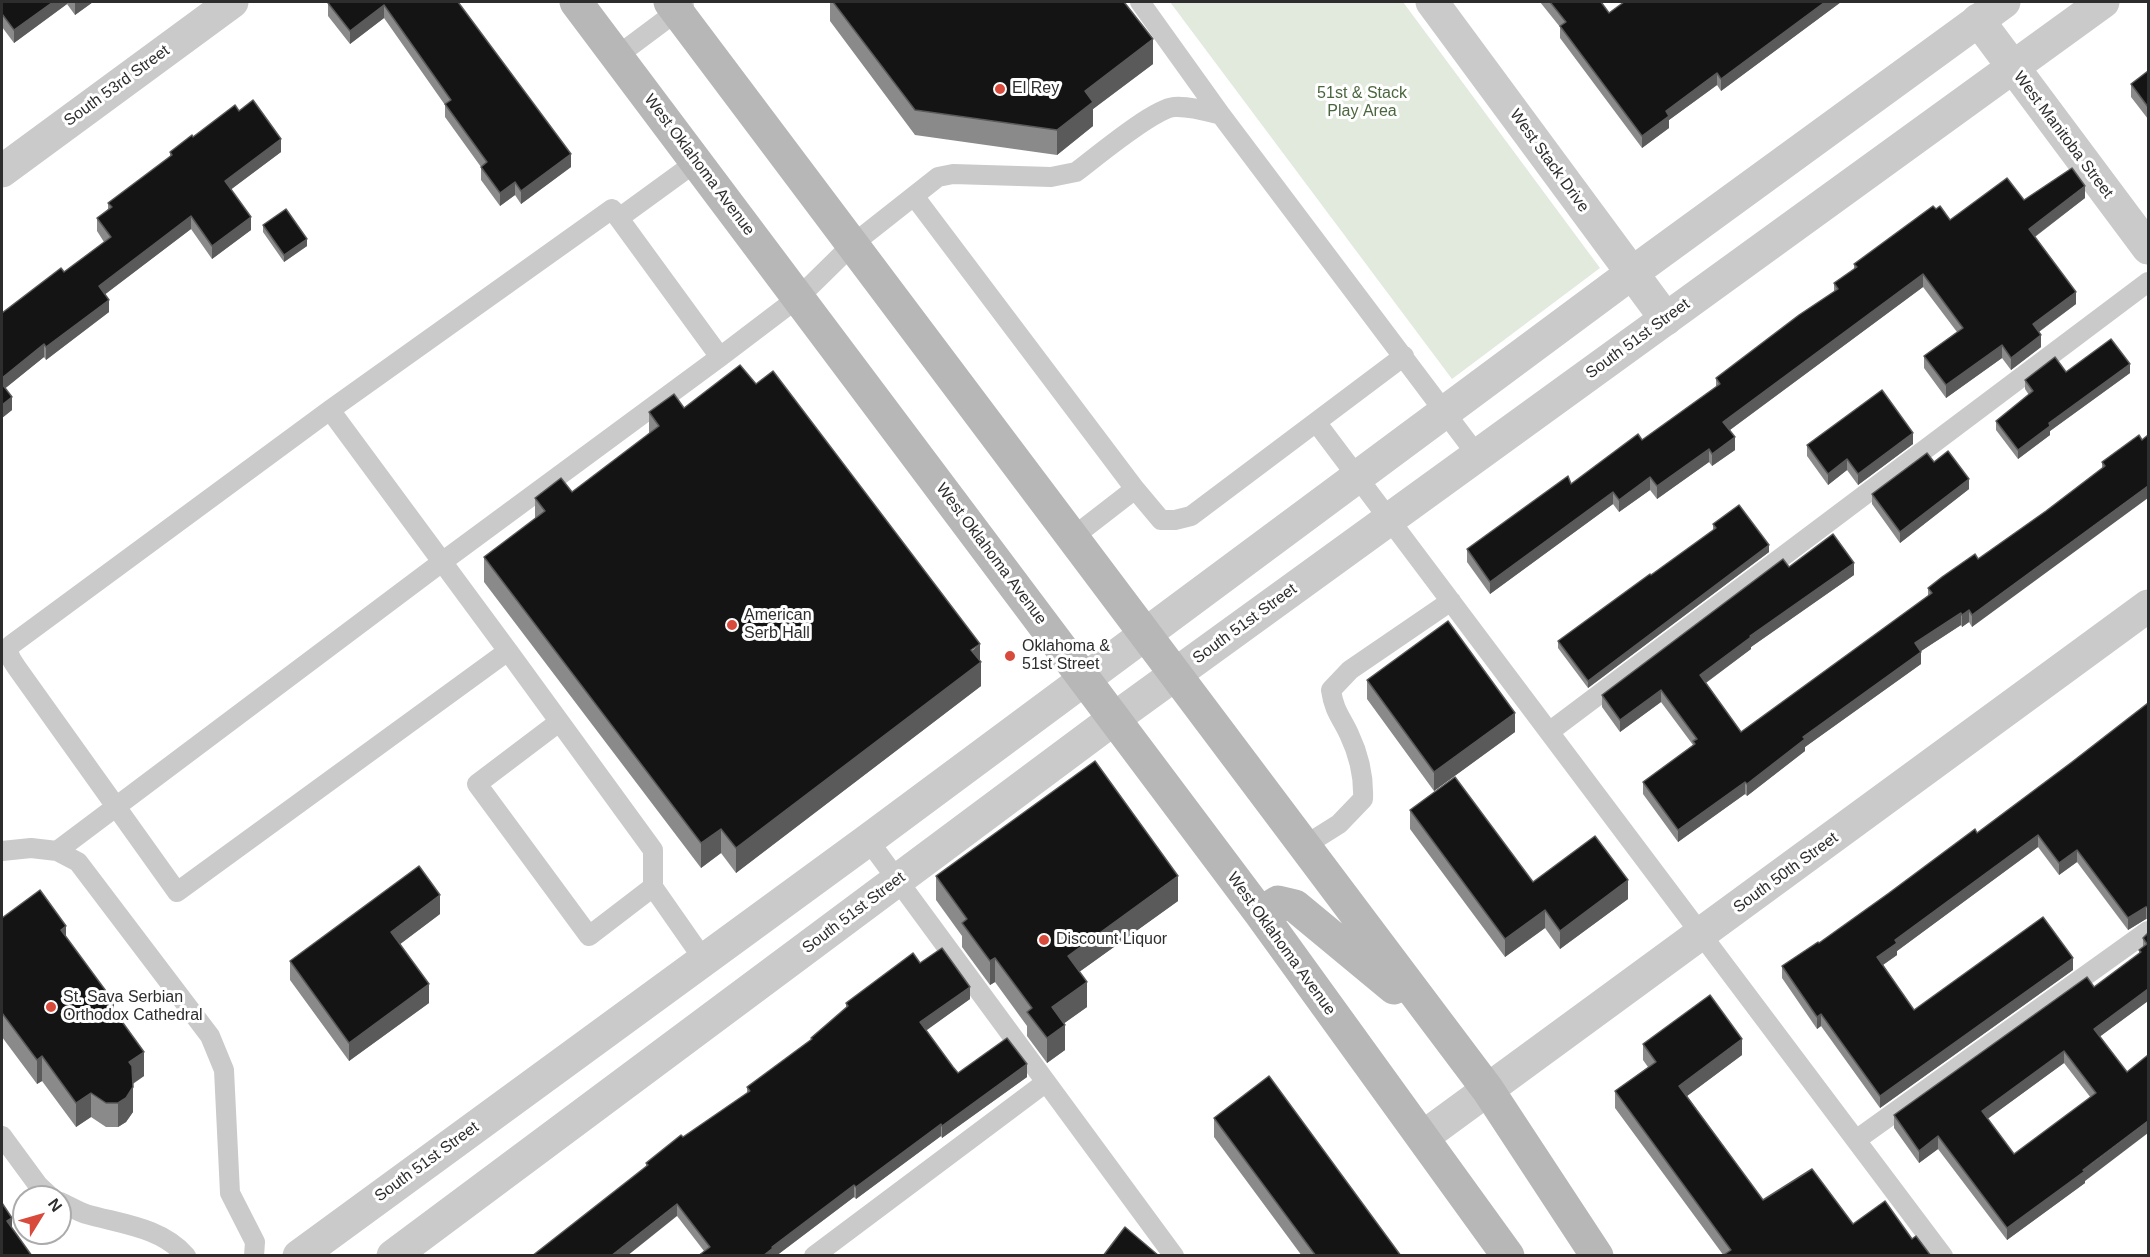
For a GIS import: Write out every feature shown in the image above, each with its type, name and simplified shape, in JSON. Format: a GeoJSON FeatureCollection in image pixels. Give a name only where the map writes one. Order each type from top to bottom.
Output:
{"type":"FeatureCollection","features":[{"type":"Feature","properties":{"kind":"main road","name":"West Oklahoma Avenue"},"geometry":{"type":"LineString","coordinates":[[576,2],[1260,913],[1508,1256]]}},
{"type":"Feature","properties":{"kind":"main road"},"geometry":{"type":"LineString","coordinates":[[679,5],[853,244],[1488,1090],[1598,1256]]}},
{"type":"Feature","properties":{"kind":"main road"},"geometry":{"type":"LineString","coordinates":[[1260,913],[1278,902],[1295,906],[1437,1024]]}},
{"type":"Feature","properties":{"kind":"street","name":"South 53rd Street"},"geometry":{"type":"LineString","coordinates":[[2,171],[232,2]]}},
{"type":"Feature","properties":{"kind":"street","name":"West Stack Drive"},"geometry":{"type":"LineString","coordinates":[[1432,2],[1666,320]]}},
{"type":"Feature","properties":{"kind":"street","name":"South 51st Street"},"geometry":{"type":"LineString","coordinates":[[393,1256],[1115,718],[2103,2]]}},
{"type":"Feature","properties":{"kind":"street","name":"South 51st Street"},"geometry":{"type":"LineString","coordinates":[[299,1256],[868,840],[1445,411],[1991,11]]}},
{"type":"Feature","properties":{"kind":"street","name":"West Manitoba Street"},"geometry":{"type":"LineString","coordinates":[[1991,11],[2012,67],[2148,248]]}},
{"type":"Feature","properties":{"kind":"street","name":"South 50th Street"},"geometry":{"type":"LineString","coordinates":[[1423,1137],[1701,936],[2148,606]]}},
{"type":"Feature","properties":{"kind":"lane"},"geometry":{"type":"LineString","coordinates":[[1140,2],[1221,115],[1477,455]]}},
{"type":"Feature","properties":{"kind":"lane"},"geometry":{"type":"LineString","coordinates":[[617,56],[679,5]]}},
{"type":"Feature","properties":{"kind":"lane"},"geometry":{"type":"LineString","coordinates":[[57,851],[799,297],[853,244],[938,177],[953,174],[1051,177],[1076,172],[1157,112],[1173,107],[1200,109],[1221,115]]}},
{"type":"Feature","properties":{"kind":"lane"},"geometry":{"type":"LineString","coordinates":[[619,218],[696,162]]}},
{"type":"Feature","properties":{"kind":"lane"},"geometry":{"type":"LineString","coordinates":[[914,196],[1135,489],[1161,520],[1175,520],[1191,516],[1404,356]]}},
{"type":"Feature","properties":{"kind":"lane"},"geometry":{"type":"LineString","coordinates":[[508,651],[177,892],[17,668],[8,650],[21,638],[330,410],[612,209],[720,357]]}},
{"type":"Feature","properties":{"kind":"lane"},"geometry":{"type":"LineString","coordinates":[[1549,732],[2148,282]]}},
{"type":"Feature","properties":{"kind":"lane"},"geometry":{"type":"LineString","coordinates":[[330,410],[653,850],[653,887],[704,960]]}},
{"type":"Feature","properties":{"kind":"lane"},"geometry":{"type":"LineString","coordinates":[[1316,422],[1943,1256]]}},
{"type":"Feature","properties":{"kind":"lane"},"geometry":{"type":"LineString","coordinates":[[1073,537],[1135,489]]}},
{"type":"Feature","properties":{"kind":"lane"},"geometry":{"type":"LineString","coordinates":[[1304,846],[1339,824],[1363,799],[1361,767],[1349,735],[1334,707],[1331,690],[1350,670],[1451,602]]}},
{"type":"Feature","properties":{"kind":"lane"},"geometry":{"type":"LineString","coordinates":[[559,722],[477,784],[589,936],[653,887]]}},
{"type":"Feature","properties":{"kind":"lane"},"geometry":{"type":"LineString","coordinates":[[868,840],[1173,1256]]}},
{"type":"Feature","properties":{"kind":"lane"},"geometry":{"type":"LineString","coordinates":[[2,851],[31,848],[57,851],[78,862],[210,1036],[224,1070],[230,1193],[255,1242],[254,1256]]}},
{"type":"Feature","properties":{"kind":"lane"},"geometry":{"type":"LineString","coordinates":[[1856,1140],[2148,931]]}},
{"type":"Feature","properties":{"kind":"lane"},"geometry":{"type":"LineString","coordinates":[[814,1256],[1045,1083]]}},
{"type":"Feature","properties":{"kind":"lane"},"geometry":{"type":"LineString","coordinates":[[2,1136],[38,1185]]}},
{"type":"Feature","properties":{"kind":"lane"},"geometry":{"type":"LineString","coordinates":[[72,1208],[84,1213],[143,1228],[180,1248],[186,1256]]}},
{"type":"Feature","properties":{"kind":"green space","name":"51st & Stack Play Area"},"geometry":{"type":"Polygon","coordinates":[[[1170,2],[1403,2],[1600,268],[1452,379],[1170,2]]]}},
{"type":"Feature","properties":{"kind":"building"},"geometry":{"type":"Polygon","coordinates":[[[2,2],[53,2],[14,30],[2,14],[2,2]]]}},
{"type":"Feature","properties":{"kind":"building"},"geometry":{"type":"Polygon","coordinates":[[[458,2],[571,154],[521,191],[515,182],[500,193],[481,167],[487,162],[445,104],[451,100],[384,5],[350,31],[328,3],[458,2]]]}},
{"type":"Feature","properties":{"kind":"building","name":"El Rey"},"geometry":{"type":"Polygon","coordinates":[[[833,2],[1124,2],[1153,39],[1085,91],[1093,102],[1057,130],[915,110],[833,2]]]}},
{"type":"Feature","properties":{"kind":"building"},"geometry":{"type":"Polygon","coordinates":[[[1550,2],[1601,2],[1609,13],[1624,2],[1825,2],[1721,79],[1717,73],[1666,111],[1669,116],[1642,136],[1560,26],[1566,22],[1550,2]]]}},
{"type":"Feature","properties":{"kind":"building"},"geometry":{"type":"Polygon","coordinates":[[[2148,71],[2148,107],[2131,84],[2148,71]]]}},
{"type":"Feature","properties":{"kind":"building"},"geometry":{"type":"Polygon","coordinates":[[[253,100],[281,139],[225,181],[251,217],[212,246],[191,216],[99,286],[109,300],[46,347],[44,344],[2,378],[2,313],[61,268],[64,272],[111,237],[97,218],[112,207],[108,203],[172,155],[170,152],[192,135],[193,137],[235,105],[239,111],[253,100]]]}},
{"type":"Feature","properties":{"kind":"building"},"geometry":{"type":"Polygon","coordinates":[[[2072,168],[2085,186],[2029,229],[2076,292],[2033,324],[2041,335],[2011,358],[2002,345],[1946,385],[1924,356],[1963,328],[1923,274],[1723,422],[1735,437],[1712,454],[1709,449],[1657,486],[1650,477],[1619,500],[1613,492],[1490,582],[1467,549],[1568,476],[1571,484],[1638,434],[1642,440],[1720,384],[1716,378],[1799,315],[1838,289],[1834,283],[1857,267],[1854,264],[1933,206],[1936,209],[1940,206],[1950,220],[2007,178],[2024,200],[2072,168]]]}},
{"type":"Feature","properties":{"kind":"building"},"geometry":{"type":"Polygon","coordinates":[[[286,209],[307,239],[284,255],[263,225],[286,209]]]}},
{"type":"Feature","properties":{"kind":"building"},"geometry":{"type":"Polygon","coordinates":[[[2111,339],[2130,364],[2049,423],[2050,426],[2018,450],[1996,421],[2033,391],[2025,380],[2055,357],[2066,372],[2111,339]]]}},
{"type":"Feature","properties":{"kind":"building","name":"American Serb Hall"},"geometry":{"type":"Polygon","coordinates":[[[740,365],[756,384],[773,371],[980,644],[971,650],[981,662],[736,848],[721,829],[701,843],[484,557],[545,511],[535,498],[561,478],[572,492],[659,426],[649,412],[674,394],[684,408],[740,365]]]}},
{"type":"Feature","properties":{"kind":"building"},"geometry":{"type":"Polygon","coordinates":[[[2,384],[12,397],[2,405],[2,384]]]}},
{"type":"Feature","properties":{"kind":"building"},"geometry":{"type":"Polygon","coordinates":[[[1882,390],[1913,433],[1858,474],[1847,459],[1828,474],[1807,445],[1882,390]]]}},
{"type":"Feature","properties":{"kind":"building"},"geometry":{"type":"Polygon","coordinates":[[[2139,435],[2142,440],[2148,435],[2148,486],[1972,615],[1969,610],[1962,615],[1961,613],[1915,643],[1921,652],[1803,737],[1805,739],[1747,784],[1745,782],[1678,830],[1643,782],[1695,744],[1693,741],[1697,739],[1661,690],[1620,720],[1602,695],[1783,559],[1789,567],[1833,534],[1854,563],[1750,636],[1700,675],[1741,732],[1932,593],[1928,588],[1942,577],[1975,554],[1978,559],[2046,511],[2105,466],[2102,462],[2139,435]]]}},
{"type":"Feature","properties":{"kind":"building"},"geometry":{"type":"Polygon","coordinates":[[[1948,451],[1969,479],[1900,532],[1872,494],[1927,453],[1934,462],[1948,451]]]}},
{"type":"Feature","properties":{"kind":"building"},"geometry":{"type":"Polygon","coordinates":[[[1739,505],[1769,545],[1588,681],[1558,641],[1716,528],[1713,524],[1739,505]]]}},
{"type":"Feature","properties":{"kind":"building"},"geometry":{"type":"Polygon","coordinates":[[[1448,621],[1515,713],[1434,772],[1367,680],[1448,621]]]}},
{"type":"Feature","properties":{"kind":"building"},"geometry":{"type":"Polygon","coordinates":[[[2148,703],[2148,907],[2128,918],[2077,850],[2059,863],[2038,835],[1895,940],[1897,943],[1877,957],[1914,1010],[2043,917],[2073,958],[1880,1096],[1821,1014],[1817,1017],[1782,966],[1819,943],[1975,829],[1977,833],[2148,703]]]}},
{"type":"Feature","properties":{"kind":"building","name":"Discount Liquor"},"geometry":{"type":"Polygon","coordinates":[[[1095,761],[1178,876],[1068,956],[1087,982],[1052,1007],[1065,1025],[1047,1038],[1027,1012],[1032,1008],[995,958],[990,961],[962,923],[967,919],[936,876],[1095,761]]]}},
{"type":"Feature","properties":{"kind":"building"},"geometry":{"type":"Polygon","coordinates":[[[1455,777],[1533,882],[1595,836],[1628,880],[1560,931],[1545,910],[1505,939],[1410,810],[1455,777]]]}},
{"type":"Feature","properties":{"kind":"building"},"geometry":{"type":"Polygon","coordinates":[[[419,866],[440,895],[391,932],[429,984],[349,1043],[290,961],[419,866]]]}},
{"type":"Feature","properties":{"kind":"building","name":"St. Sava Serbian Orthodox Cathedral"},"geometry":{"type":"Polygon","coordinates":[[[40,890],[66,926],[61,930],[114,1002],[110,1005],[144,1052],[129,1062],[132,1066],[133,1087],[126,1098],[118,1103],[106,1103],[91,1093],[76,1103],[42,1056],[37,1060],[2,1013],[2,918],[40,890]]]}},
{"type":"Feature","properties":{"kind":"building"},"geometry":{"type":"Polygon","coordinates":[[[2148,933],[2148,989],[2094,1029],[2127,1072],[2148,1055],[2148,1121],[2007,1228],[1938,1136],[1919,1151],[1894,1115],[2087,977],[2094,987],[2141,952],[2139,950],[2147,944],[2143,938],[2148,933]],[[2064,1051],[1982,1111],[2014,1154],[2096,1093],[2064,1051]]]}},
{"type":"Feature","properties":{"kind":"building"},"geometry":{"type":"Polygon","coordinates":[[[942,948],[970,987],[920,1022],[958,1073],[1007,1038],[1027,1064],[856,1187],[854,1185],[763,1256],[698,1256],[710,1247],[677,1204],[611,1256],[532,1256],[648,1165],[646,1163],[681,1135],[683,1137],[750,1091],[747,1087],[812,1039],[848,1006],[846,1003],[913,953],[920,963],[942,948]]]}},
{"type":"Feature","properties":{"kind":"building"},"geometry":{"type":"Polygon","coordinates":[[[1710,995],[1742,1039],[1679,1086],[1763,1200],[1812,1169],[1853,1224],[1885,1201],[1912,1239],[1916,1236],[1931,1256],[1726,1256],[1725,1254],[1731,1250],[1615,1091],[1656,1062],[1643,1044],[1710,995]]]}},
{"type":"Feature","properties":{"kind":"building"},"geometry":{"type":"Polygon","coordinates":[[[1269,1076],[1401,1256],[1316,1256],[1214,1118],[1269,1076]]]}},
{"type":"Feature","properties":{"kind":"building"},"geometry":{"type":"Polygon","coordinates":[[[2,1203],[12,1218],[7,1221],[12,1228],[12,1245],[24,1245],[32,1256],[2,1256],[2,1203]]]}},
{"type":"Feature","properties":{"kind":"building"},"geometry":{"type":"Polygon","coordinates":[[[1125,1227],[1159,1256],[1103,1256],[1125,1227]]]}},
{"type":"Feature","properties":{"kind":"place","name":"El Rey"},"geometry":{"type":"Point","coordinates":[1000,89]}},
{"type":"Feature","properties":{"kind":"place","name":"American Serb Hall"},"geometry":{"type":"Point","coordinates":[732,625]}},
{"type":"Feature","properties":{"kind":"place","name":"Oklahoma & 51st Street"},"geometry":{"type":"Point","coordinates":[1010,656]}},
{"type":"Feature","properties":{"kind":"place","name":"Discount Liquor"},"geometry":{"type":"Point","coordinates":[1044,940]}},
{"type":"Feature","properties":{"kind":"place","name":"St. Sava Serbian Orthodox Cathedral"},"geometry":{"type":"Point","coordinates":[51,1007]}}]}
